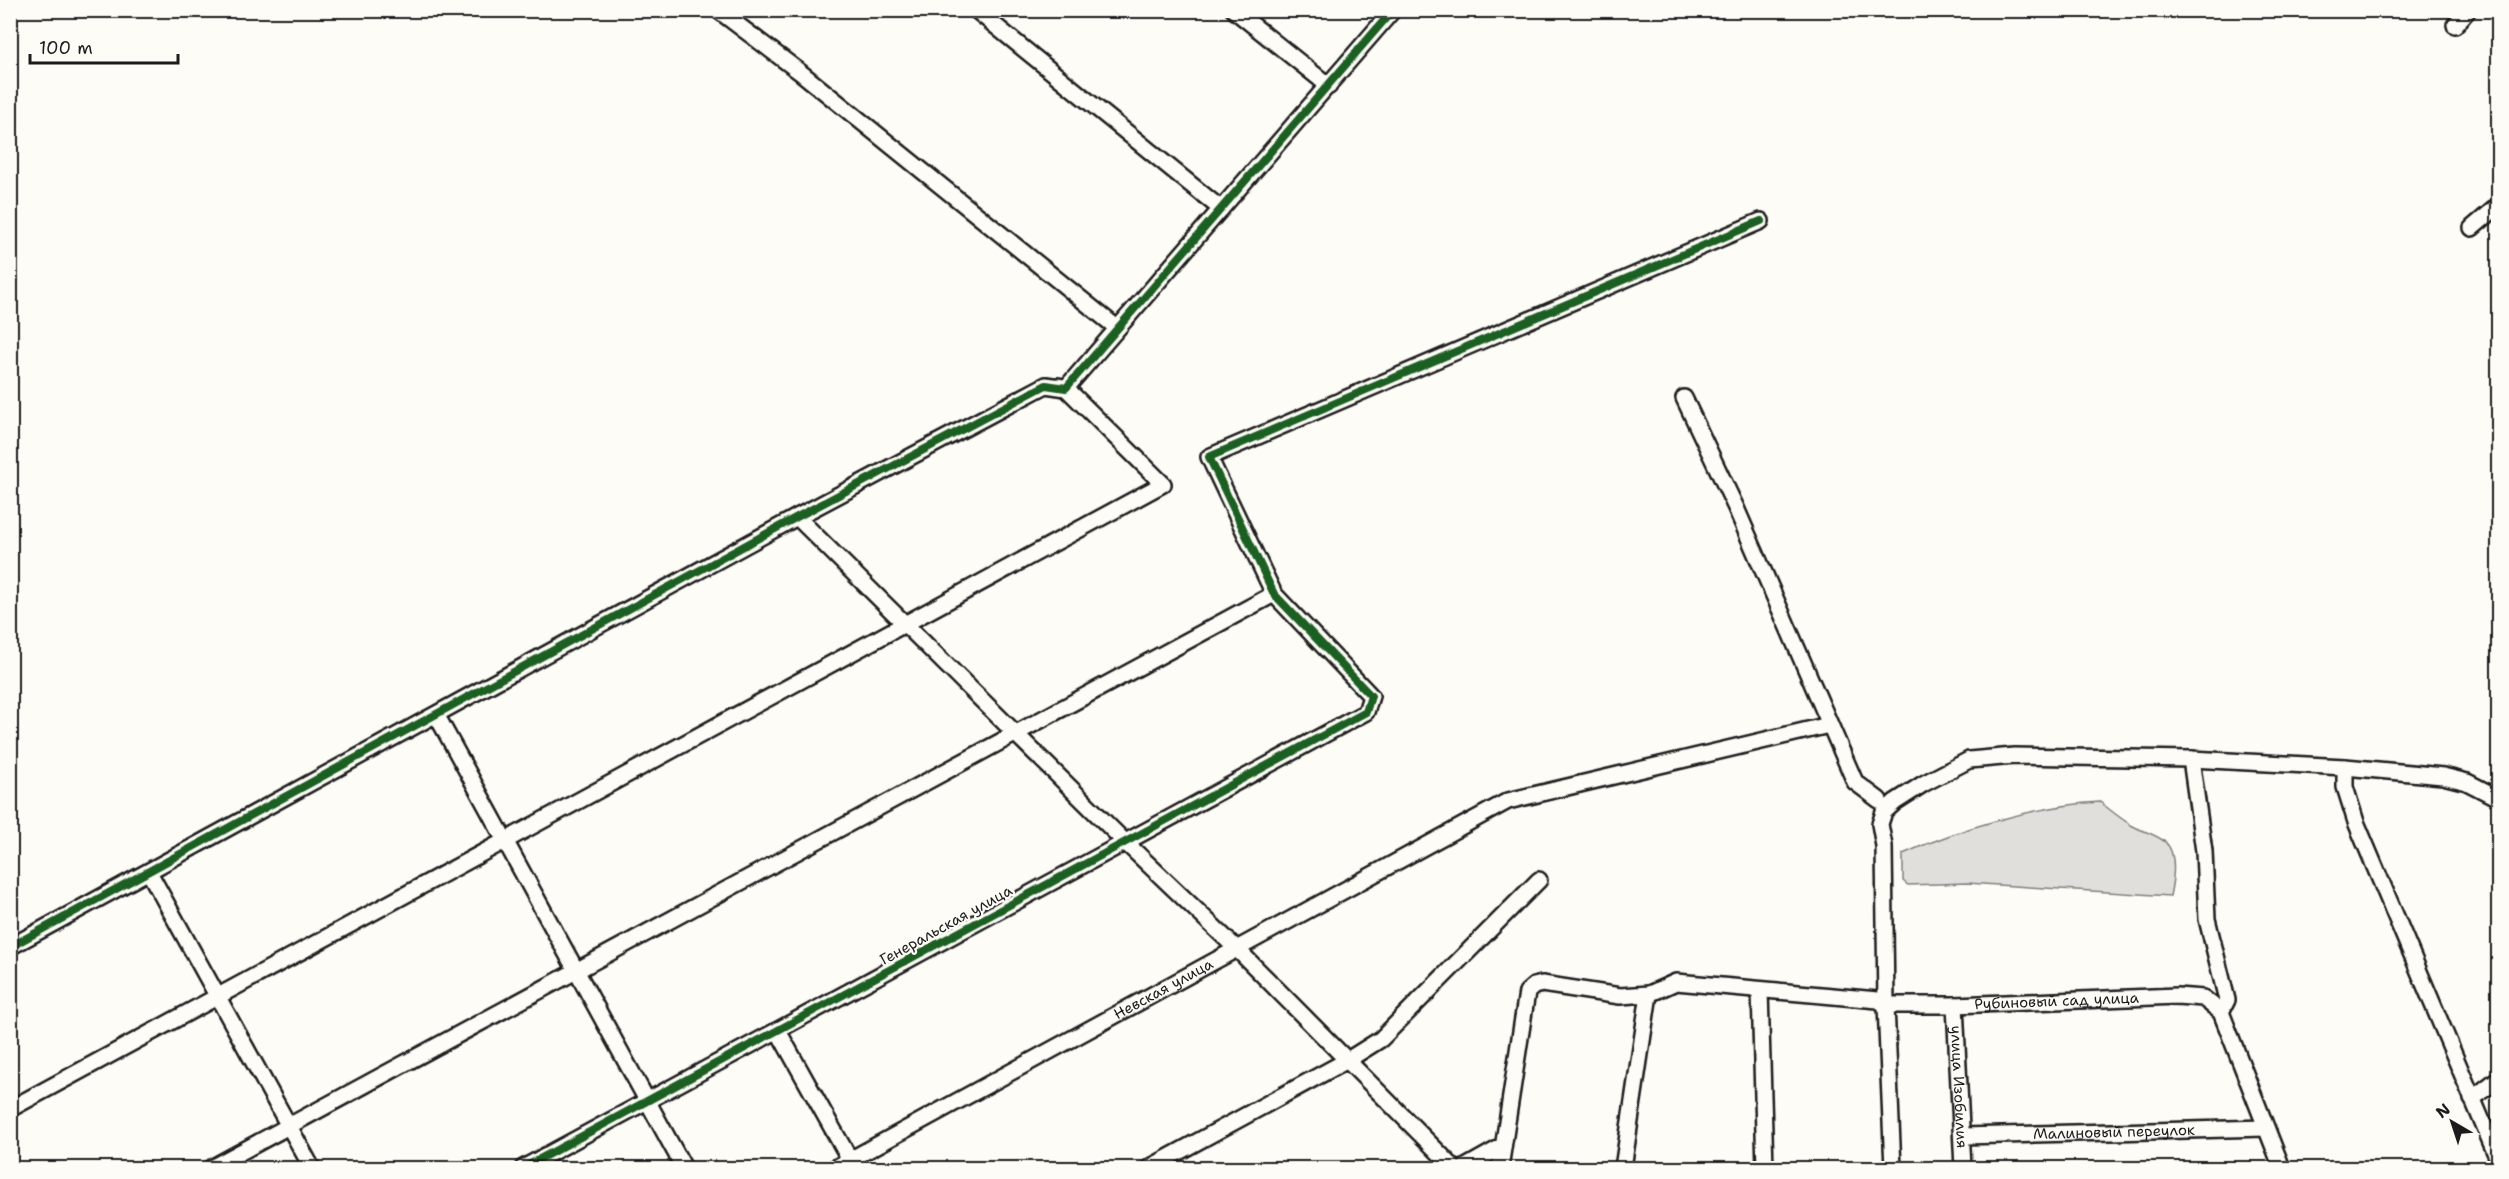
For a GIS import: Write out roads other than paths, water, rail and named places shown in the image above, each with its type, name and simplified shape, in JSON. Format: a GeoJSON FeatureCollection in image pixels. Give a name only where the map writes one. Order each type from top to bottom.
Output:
{"type":"FeatureCollection","features":[{"type":"Feature","properties":{"kind":"street"},"geometry":{"type":"LineString","coordinates":[[718,10],[800,72],[1117,328]]}},
{"type":"Feature","properties":{"kind":"street"},"geometry":{"type":"LineString","coordinates":[[976,10],[1221,209]]}},
{"type":"Feature","properties":{"kind":"street"},"geometry":{"type":"LineString","coordinates":[[1234,10],[1329,86]]}},
{"type":"Feature","properties":{"kind":"street"},"geometry":{"type":"LineString","coordinates":[[1066,388],[1393,10]]}},
{"type":"Feature","properties":{"kind":"street"},"geometry":{"type":"LineString","coordinates":[[2455,25],[2468,10]]}},
{"type":"Feature","properties":{"kind":"street"},"geometry":{"type":"LineString","coordinates":[[2472,228],[2499,206]]}},
{"type":"Feature","properties":{"kind":"street"},"geometry":{"type":"LineString","coordinates":[[211,1168],[1274,594],[1209,457],[1761,221]]}},
{"type":"Feature","properties":{"kind":"street"},"geometry":{"type":"LineString","coordinates":[[10,947],[437,716],[797,517],[1046,385],[1066,388],[1164,484],[10,1109]]}},
{"type":"Feature","properties":{"kind":"street"},"geometry":{"type":"LineString","coordinates":[[1684,398],[1736,508],[1828,725],[1855,782],[1879,800]]}},
{"type":"Feature","properties":{"kind":"street"},"geometry":{"type":"LineString","coordinates":[[797,517],[1125,843],[1239,951],[1454,1168]]}},
{"type":"Feature","properties":{"kind":"street","name":"Генеральская улица"},"geometry":{"type":"LineString","coordinates":[[523,1168],[1366,712],[1371,696],[1274,594]]}},
{"type":"Feature","properties":{"kind":"street"},"geometry":{"type":"LineString","coordinates":[[437,716],[684,1168]]}},
{"type":"Feature","properties":{"kind":"street","name":"Невская улица"},"geometry":{"type":"LineString","coordinates":[[835,1168],[853,1164],[1491,813],[1508,801],[1828,725]]}},
{"type":"Feature","properties":{"kind":"street"},"geometry":{"type":"LineString","coordinates":[[1893,1168],[1886,1005],[1884,846],[1880,824],[1884,812],[1923,783],[1969,760],[2014,756],[2191,759],[2345,766],[2443,776],[2467,782],[2499,798]]}},
{"type":"Feature","properties":{"kind":"street"},"geometry":{"type":"LineString","coordinates":[[2191,759],[2204,851],[2207,919],[2227,1000],[2221,1012],[2282,1168]]}},
{"type":"Feature","properties":{"kind":"street"},"geometry":{"type":"LineString","coordinates":[[2345,766],[2345,787],[2356,822],[2499,1159]]}},
{"type":"Feature","properties":{"kind":"street"},"geometry":{"type":"LineString","coordinates":[[149,872],[312,1168]]}},
{"type":"Feature","properties":{"kind":"street"},"geometry":{"type":"LineString","coordinates":[[1149,1168],[1346,1061],[1381,1039],[1539,880]]}},
{"type":"Feature","properties":{"kind":"street","name":"Рубиновый сад улица"},"geometry":{"type":"LineString","coordinates":[[1503,1146],[1527,992],[1534,986],[1542,984],[1620,996],[1649,994],[1676,982],[1878,1000],[1886,1005],[1955,1005],[2176,996],[2204,998],[2221,1012]]}},
{"type":"Feature","properties":{"kind":"street"},"geometry":{"type":"LineString","coordinates":[[1760,990],[1765,1168]]}},
{"type":"Feature","properties":{"kind":"street"},"geometry":{"type":"LineString","coordinates":[[1623,1168],[1649,994]]}},
{"type":"Feature","properties":{"kind":"street","name":"улица Изобилия"},"geometry":{"type":"LineString","coordinates":[[1955,1005],[1963,1168]]}},
{"type":"Feature","properties":{"kind":"street"},"geometry":{"type":"LineString","coordinates":[[778,1031],[853,1164]]}},
{"type":"Feature","properties":{"kind":"street"},"geometry":{"type":"LineString","coordinates":[[2472,1099],[2499,1079]]}},
{"type":"Feature","properties":{"kind":"street","name":"Малиновый переулок"},"geometry":{"type":"LineString","coordinates":[[1962,1136],[2266,1128]]}},
{"type":"Feature","properties":{"kind":"street"},"geometry":{"type":"LineString","coordinates":[[1464,1168],[1503,1146]]}},
{"type":"Feature","properties":{"kind":"street"},"geometry":{"type":"LineString","coordinates":[[1500,1168],[1503,1146]]}}]}
